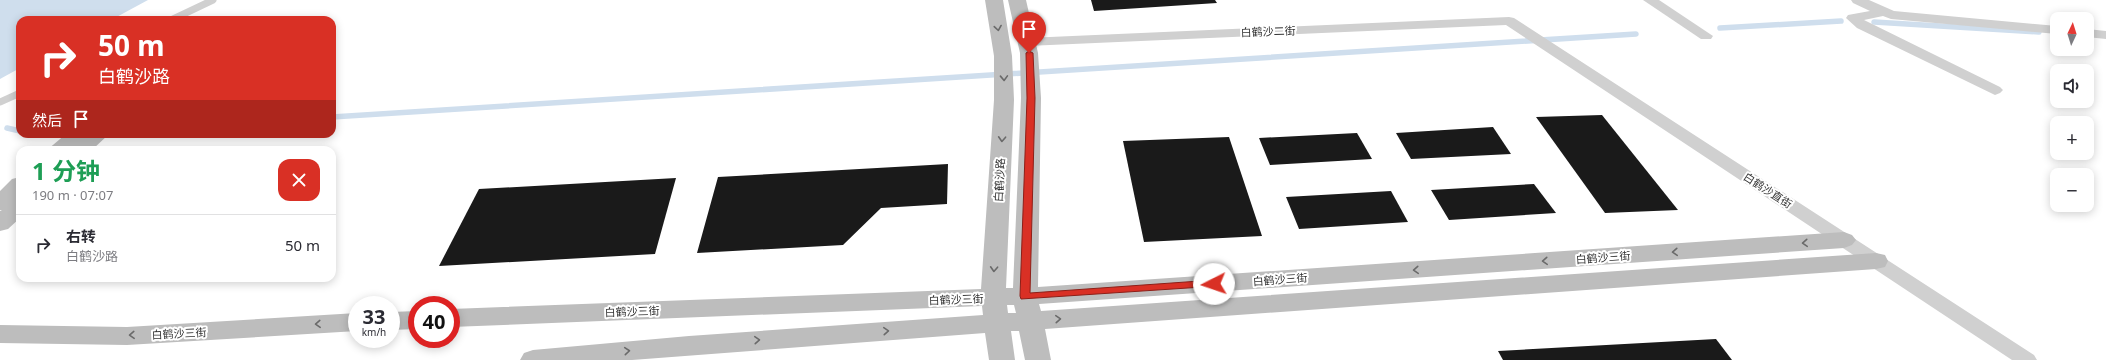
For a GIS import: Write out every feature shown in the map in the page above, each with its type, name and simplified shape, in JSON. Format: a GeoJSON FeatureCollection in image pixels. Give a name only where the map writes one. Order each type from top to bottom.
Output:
{"type":"FeatureCollection","features":[{"type":"Feature","properties":{"kind":"street","name":"白鹤沙路"},"geometry":{"type":"LineString","coordinates":[[994,0],[1003,56],[1004,100],[992,298],[1002,360]]}},
{"type":"Feature","properties":{"kind":"street"},"geometry":{"type":"LineString","coordinates":[[1017,0],[1028,48],[1031,98],[1025,296],[1038,360]]}},
{"type":"Feature","properties":{"kind":"street"},"geometry":{"type":"LineString","coordinates":[[1650,0],[1706,36]]}},
{"type":"Feature","properties":{"kind":"street"},"geometry":{"type":"LineString","coordinates":[[1858,0],[1891,15],[2050,29]]}},
{"type":"Feature","properties":{"kind":"street"},"geometry":{"type":"LineString","coordinates":[[1884,12],[1853,18],[1995,90]]}},
{"type":"Feature","properties":{"kind":"street","name":"白鹤沙二街"},"geometry":{"type":"LineString","coordinates":[[1028,48],[1509,21]]}},
{"type":"Feature","properties":{"kind":"street","name":"白鹤沙直街"},"geometry":{"type":"LineString","coordinates":[[1509,21],[2027,360]]}},
{"type":"Feature","properties":{"kind":"street"},"geometry":{"type":"LineString","coordinates":[[2094,34],[2106,35]]}},
{"type":"Feature","properties":{"kind":"street"},"geometry":{"type":"LineString","coordinates":[[63,146],[74,138]]}},
{"type":"Feature","properties":{"kind":"street"},"geometry":{"type":"LineString","coordinates":[[84,146],[94,138]]}},
{"type":"Feature","properties":{"kind":"street"},"geometry":{"type":"LineString","coordinates":[[0,203],[16,188]]}},
{"type":"Feature","properties":{"kind":"street"},"geometry":{"type":"LineString","coordinates":[[0,224],[16,209]]}},
{"type":"Feature","properties":{"kind":"street","name":"白鹤沙三街"},"geometry":{"type":"LineString","coordinates":[[460,318],[992,298],[1844,240]]}},
{"type":"Feature","properties":{"kind":"street"},"geometry":{"type":"LineString","coordinates":[[533,360],[689,345],[1876,261]]}},
{"type":"Feature","properties":{"kind":"street","name":"白鹤沙三街"},"geometry":{"type":"LineString","coordinates":[[0,334],[127,336],[348,323]]}},
{"type":"Feature","properties":{"kind":"lane"},"geometry":{"type":"LineString","coordinates":[[179,16],[212,0]]}},
{"type":"Feature","properties":{"kind":"lane"},"geometry":{"type":"LineString","coordinates":[[0,102],[16,95]]}},
{"type":"Feature","properties":{"kind":"water"},"geometry":{"type":"Polygon","coordinates":[[[0,0],[148,0],[118,16],[16,16],[16,70],[0,79],[0,0]]]}},
{"type":"Feature","properties":{"kind":"building"},"geometry":{"type":"Polygon","coordinates":[[[1091,0],[1215,0],[1217,3],[1094,11],[1091,0]]]}},
{"type":"Feature","properties":{"kind":"building"},"geometry":{"type":"Polygon","coordinates":[[[1602,115],[1678,210],[1605,213],[1536,117],[1602,115]]]}},
{"type":"Feature","properties":{"kind":"building"},"geometry":{"type":"Polygon","coordinates":[[[1493,127],[1511,154],[1411,159],[1396,133],[1493,127]]]}},
{"type":"Feature","properties":{"kind":"building"},"geometry":{"type":"Polygon","coordinates":[[[1357,133],[1372,159],[1270,165],[1259,138],[1357,133]]]}},
{"type":"Feature","properties":{"kind":"building"},"geometry":{"type":"Polygon","coordinates":[[[1229,137],[1262,236],[1144,242],[1123,141],[1229,137]]]}},
{"type":"Feature","properties":{"kind":"building"},"geometry":{"type":"Polygon","coordinates":[[[948,164],[947,204],[881,208],[843,245],[697,253],[718,177],[948,164]]]}},
{"type":"Feature","properties":{"kind":"building"},"geometry":{"type":"Polygon","coordinates":[[[676,178],[655,254],[439,266],[479,189],[676,178]]]}},
{"type":"Feature","properties":{"kind":"building"},"geometry":{"type":"Polygon","coordinates":[[[1534,184],[1556,213],[1449,220],[1431,190],[1534,184]]]}},
{"type":"Feature","properties":{"kind":"building"},"geometry":{"type":"Polygon","coordinates":[[[1391,191],[1408,222],[1299,229],[1286,197],[1391,191]]]}},
{"type":"Feature","properties":{"kind":"building"},"geometry":{"type":"Polygon","coordinates":[[[1716,339],[1732,360],[1503,360],[1498,351],[1716,339]]]}},
{"type":"Feature","properties":{"kind":"waterway"},"geometry":{"type":"LineString","coordinates":[[1720,28],[1841,21]]}},
{"type":"Feature","properties":{"kind":"waterway"},"geometry":{"type":"LineString","coordinates":[[1874,22],[2039,32]]}},
{"type":"Feature","properties":{"kind":"waterway"},"geometry":{"type":"LineString","coordinates":[[336,117],[1636,34]]}},
{"type":"Feature","properties":{"kind":"waterway"},"geometry":{"type":"LineString","coordinates":[[7,128],[16,130]]}},
{"type":"Feature","properties":{"kind":"route"},"geometry":{"type":"LineString","coordinates":[[1029,53],[1031,98],[1025,296],[1214,284]]}}]}
